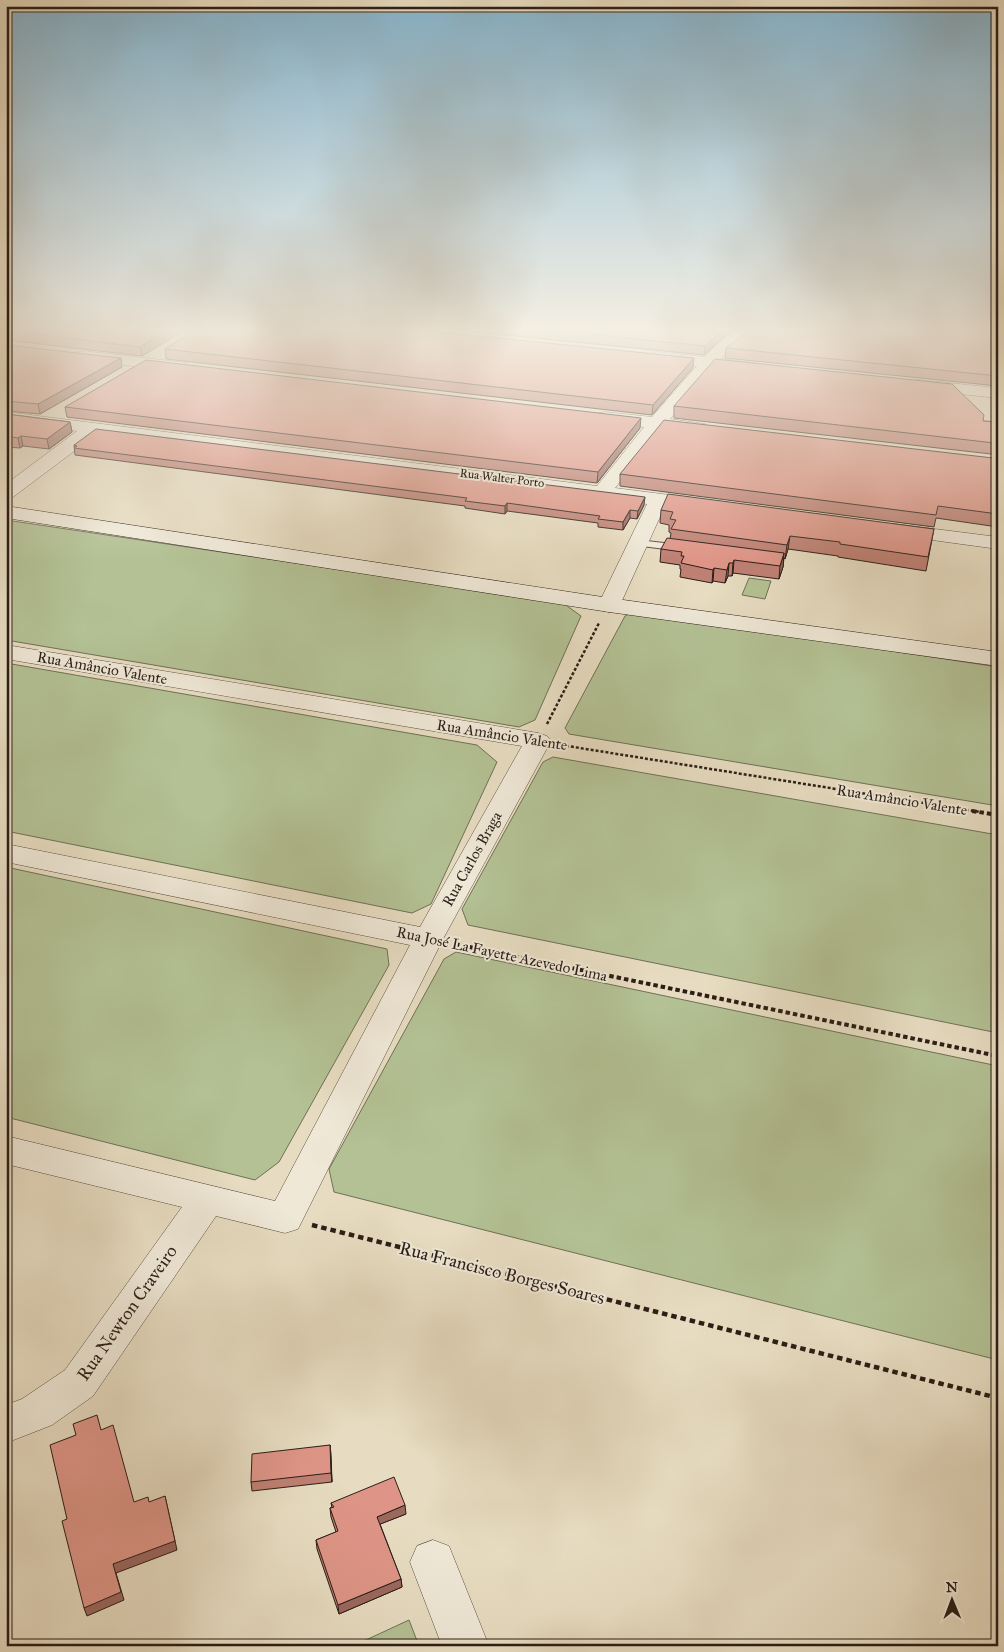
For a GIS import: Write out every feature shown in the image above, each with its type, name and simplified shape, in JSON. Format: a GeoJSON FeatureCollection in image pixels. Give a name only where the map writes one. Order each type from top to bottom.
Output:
{"type":"FeatureCollection","features":[{"type":"Feature","properties":{"kind":"street"},"geometry":{"type":"LineString","coordinates":[[604,491],[672,406]]}},
{"type":"Feature","properties":{"kind":"street"},"geometry":{"type":"LineString","coordinates":[[44,421],[69,407]]}},
{"type":"Feature","properties":{"kind":"street"},"geometry":{"type":"LineString","coordinates":[[584,414],[716,430]]}},
{"type":"Feature","properties":{"kind":"street","name":"Rua Walter Porto"},"geometry":{"type":"LineString","coordinates":[[6,417],[604,491],[718,507]]}},
{"type":"Feature","properties":{"kind":"street"},"geometry":{"type":"LineString","coordinates":[[6,493],[94,428]]}},
{"type":"Feature","properties":{"kind":"street"},"geometry":{"type":"LineString","coordinates":[[612,598],[660,499]]}},
{"type":"Feature","properties":{"kind":"street"},"geometry":{"type":"LineString","coordinates":[[6,501],[612,598]]}},
{"type":"Feature","properties":{"kind":"street"},"geometry":{"type":"LineString","coordinates":[[6,512],[802,625],[998,659]]}},
{"type":"Feature","properties":{"kind":"street"},"geometry":{"type":"LineString","coordinates":[[882,528],[998,543]]}},
{"type":"Feature","properties":{"kind":"street"},"geometry":{"type":"LineString","coordinates":[[802,625],[998,644]]}},
{"type":"Feature","properties":{"kind":"street","name":"Rua Amâncio Valente"},"geometry":{"type":"LineString","coordinates":[[6,652],[538,741]]}},
{"type":"Feature","properties":{"kind":"street","name":"Rua Carlos Braga"},"geometry":{"type":"LineString","coordinates":[[285,1218],[428,938],[538,741]]}},
{"type":"Feature","properties":{"kind":"street","name":"Rua José La Fayette Azevedo Lima"},"geometry":{"type":"LineString","coordinates":[[6,853],[428,938]]}},
{"type":"Feature","properties":{"kind":"street"},"geometry":{"type":"LineString","coordinates":[[6,1150],[285,1218]]}},
{"type":"Feature","properties":{"kind":"street","name":"Rua Newton Craveiro"},"geometry":{"type":"LineString","coordinates":[[6,1424],[36,1412],[79,1383],[207,1200]]}},
{"type":"Feature","properties":{"kind":"street"},"geometry":{"type":"LineString","coordinates":[[433,1562],[466,1646]]}},
{"type":"Feature","properties":{"kind":"lane"},"geometry":{"type":"LineString","coordinates":[[638,542],[696,550]]}},
{"type":"Feature","properties":{"kind":"path"},"geometry":{"type":"LineString","coordinates":[[538,741],[612,598]]}},
{"type":"Feature","properties":{"kind":"path","name":"Rua Amâncio Valente"},"geometry":{"type":"LineString","coordinates":[[538,741],[998,815]]}},
{"type":"Feature","properties":{"kind":"path","name":"Rua José La Fayette Azevedo Lima"},"geometry":{"type":"LineString","coordinates":[[428,938],[998,1056]]}},
{"type":"Feature","properties":{"kind":"path","name":"Rua Francisco Borges Soares"},"geometry":{"type":"LineString","coordinates":[[285,1218],[998,1398]]}},
{"type":"Feature","properties":{"kind":"green space"},"geometry":{"type":"Polygon","coordinates":[[[6,520],[563,603],[581,616],[535,720],[519,727],[6,640],[6,520]]]}},
{"type":"Feature","properties":{"kind":"green space"},"geometry":{"type":"Polygon","coordinates":[[[749,578],[771,581],[765,599],[742,595],[749,578]]]}},
{"type":"Feature","properties":{"kind":"green space"},"geometry":{"type":"Polygon","coordinates":[[[633,612],[998,667],[998,806],[569,734],[565,728],[625,616],[633,612]]]}},
{"type":"Feature","properties":{"kind":"green space"},"geometry":{"type":"Polygon","coordinates":[[[6,663],[477,745],[497,762],[431,904],[412,913],[6,831],[6,663]]]}},
{"type":"Feature","properties":{"kind":"green space"},"geometry":{"type":"Polygon","coordinates":[[[553,757],[998,835],[998,1033],[468,925],[462,909],[543,762],[553,757]]]}},
{"type":"Feature","properties":{"kind":"green space"},"geometry":{"type":"Polygon","coordinates":[[[6,867],[387,949],[389,965],[279,1162],[255,1180],[6,1117],[6,867]]]}},
{"type":"Feature","properties":{"kind":"green space"},"geometry":{"type":"Polygon","coordinates":[[[456,952],[998,1066],[998,1360],[334,1192],[329,1169],[444,959],[456,952]]]}},
{"type":"Feature","properties":{"kind":"green space"},"geometry":{"type":"Polygon","coordinates":[[[409,1620],[419,1646],[353,1646],[409,1620]]]}},
{"type":"Feature","properties":{"kind":"building"},"geometry":{"type":"Polygon","coordinates":[[[539,406],[641,418],[598,472],[65,407],[539,406]]]}},
{"type":"Feature","properties":{"kind":"building"},"geometry":{"type":"Polygon","coordinates":[[[675,406],[975,406],[984,415],[983,421],[998,422],[998,444],[675,406]]]}},
{"type":"Feature","properties":{"kind":"building"},"geometry":{"type":"Polygon","coordinates":[[[6,414],[70,422],[47,439],[21,436],[18,438],[6,436],[6,414]]]}},
{"type":"Feature","properties":{"kind":"building"},"geometry":{"type":"Polygon","coordinates":[[[664,420],[993,458],[998,457],[998,514],[938,506],[936,515],[620,474],[664,420]]]}},
{"type":"Feature","properties":{"kind":"building"},"geometry":{"type":"Polygon","coordinates":[[[96,429],[645,497],[638,511],[630,510],[623,522],[598,519],[600,516],[507,503],[505,506],[465,501],[467,498],[74,448],[77,446],[74,445],[96,429]]]}},
{"type":"Feature","properties":{"kind":"building"},"geometry":{"type":"Polygon","coordinates":[[[668,494],[934,529],[928,557],[840,544],[840,542],[790,536],[787,545],[671,529],[676,520],[670,519],[673,512],[661,510],[668,494]]]}},
{"type":"Feature","properties":{"kind":"building"},"geometry":{"type":"Polygon","coordinates":[[[667,538],[784,553],[780,566],[734,560],[733,563],[729,563],[727,570],[714,568],[713,570],[681,563],[684,556],[681,556],[682,552],[661,549],[667,538]]]}},
{"type":"Feature","properties":{"kind":"building"},"geometry":{"type":"Polygon","coordinates":[[[97,1415],[101,1430],[113,1425],[134,1502],[148,1497],[149,1502],[165,1496],[175,1541],[113,1564],[121,1592],[84,1608],[62,1521],[67,1519],[50,1445],[76,1435],[73,1424],[97,1415]]]}},
{"type":"Feature","properties":{"kind":"building"},"geometry":{"type":"Polygon","coordinates":[[[330,1445],[331,1473],[251,1482],[252,1454],[330,1445]]]}},
{"type":"Feature","properties":{"kind":"building"},"geometry":{"type":"Polygon","coordinates":[[[394,1477],[405,1505],[377,1517],[401,1579],[338,1605],[316,1540],[338,1531],[330,1508],[334,1507],[331,1503],[394,1477]]]}}]}
